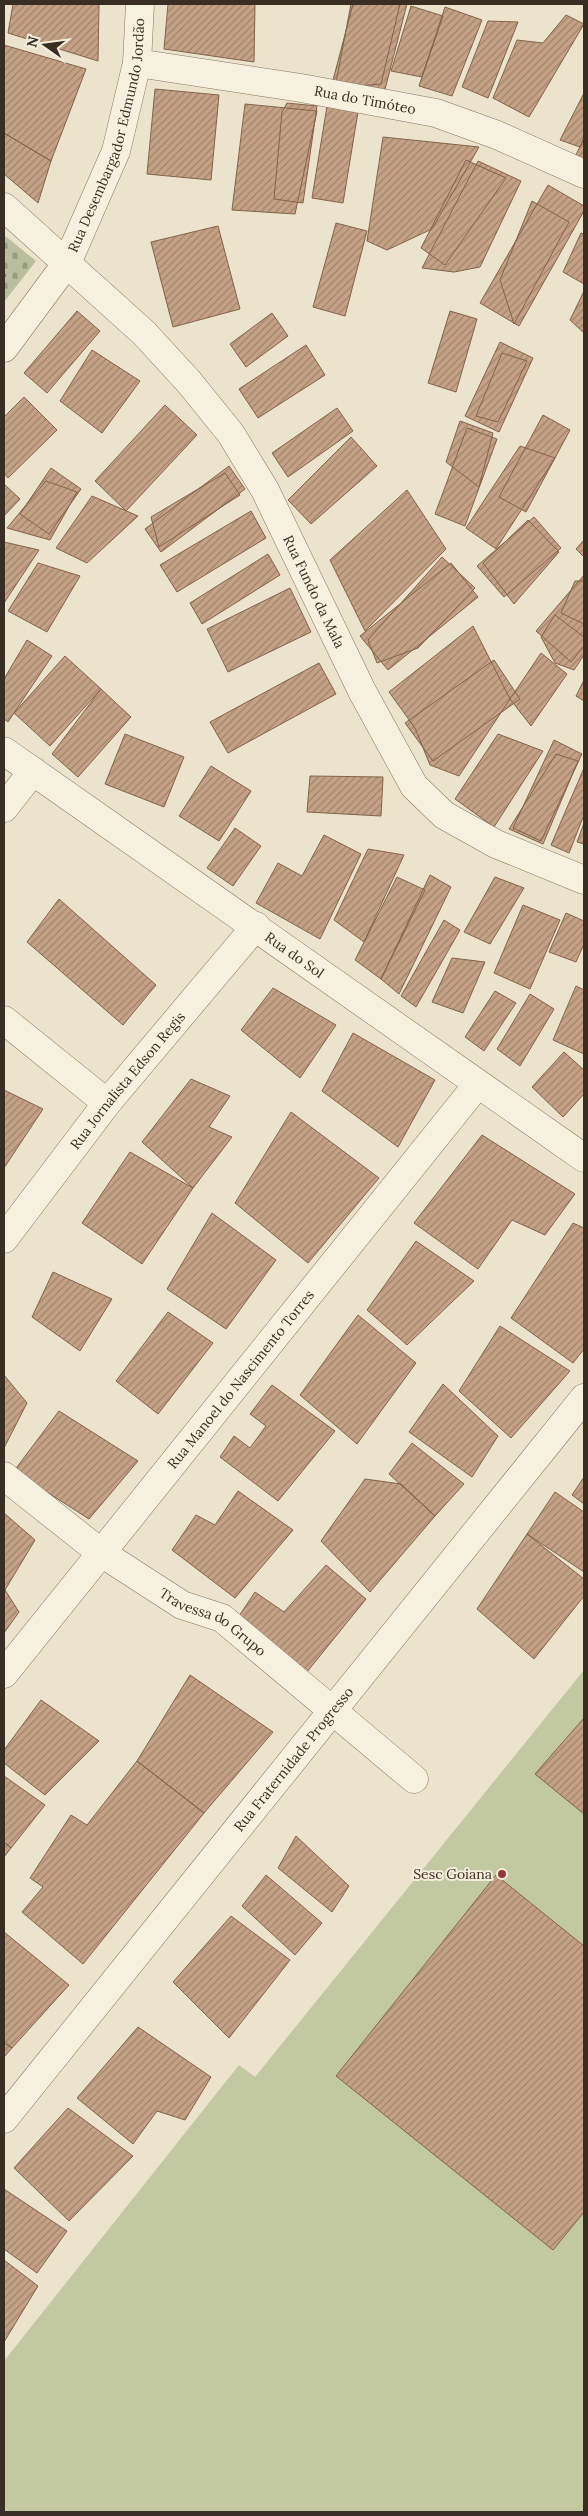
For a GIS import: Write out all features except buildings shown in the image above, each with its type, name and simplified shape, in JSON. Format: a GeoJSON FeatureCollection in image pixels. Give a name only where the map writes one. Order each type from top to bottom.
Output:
{"type":"FeatureCollection","features":[{"type":"Feature","properties":{"kind":"street","name":"Rua Desembargador Edmundo Jordão"},"geometry":{"type":"LineString","coordinates":[[4,348],[67,263],[116,151],[137,63],[140,4]]}},
{"type":"Feature","properties":{"kind":"street","name":"Rua do Timóteo"},"geometry":{"type":"LineString","coordinates":[[137,63],[301,88],[436,113],[497,135],[584,174]]}},
{"type":"Feature","properties":{"kind":"street","name":"Rua Fundo da Mala"},"geometry":{"type":"LineString","coordinates":[[4,207],[144,333],[189,382],[231,434],[266,490],[362,691],[414,786],[444,816],[496,844],[584,880]]}},
{"type":"Feature","properties":{"kind":"street","name":"Rua do Sol"},"geometry":{"type":"LineString","coordinates":[[4,751],[256,926],[477,1085],[584,1158]]}},
{"type":"Feature","properties":{"kind":"street"},"geometry":{"type":"LineString","coordinates":[[4,808],[33,771]]}},
{"type":"Feature","properties":{"kind":"street","name":"Rua Jornalista Edson Regis"},"geometry":{"type":"LineString","coordinates":[[4,1239],[107,1104],[256,926]]}},
{"type":"Feature","properties":{"kind":"street"},"geometry":{"type":"LineString","coordinates":[[4,1020],[107,1104]]}},
{"type":"Feature","properties":{"kind":"street","name":"Rua Manoel do Nascimento Torres"},"geometry":{"type":"LineString","coordinates":[[4,1674],[100,1552],[477,1085]]}},
{"type":"Feature","properties":{"kind":"street","name":"Rua Fraternidade Progresso"},"geometry":{"type":"LineString","coordinates":[[4,2120],[584,1398]]}},
{"type":"Feature","properties":{"kind":"street","name":"Travessa do Grupo"},"geometry":{"type":"LineString","coordinates":[[4,1476],[100,1552],[182,1604],[222,1618],[414,1779]]}},
{"type":"Feature","properties":{"kind":"green space"},"geometry":{"type":"Polygon","coordinates":[[[4,235],[36,261],[4,302],[4,235]]]}},
{"type":"Feature","properties":{"kind":"green space"},"geometry":{"type":"Polygon","coordinates":[[[584,1670],[584,2512],[4,2512],[4,2361],[239,2065],[255,2077],[584,1670]]]}},
{"type":"Feature","properties":{"kind":"place","name":"Sesc Goiana"},"geometry":{"type":"Point","coordinates":[502,1874]}}]}
